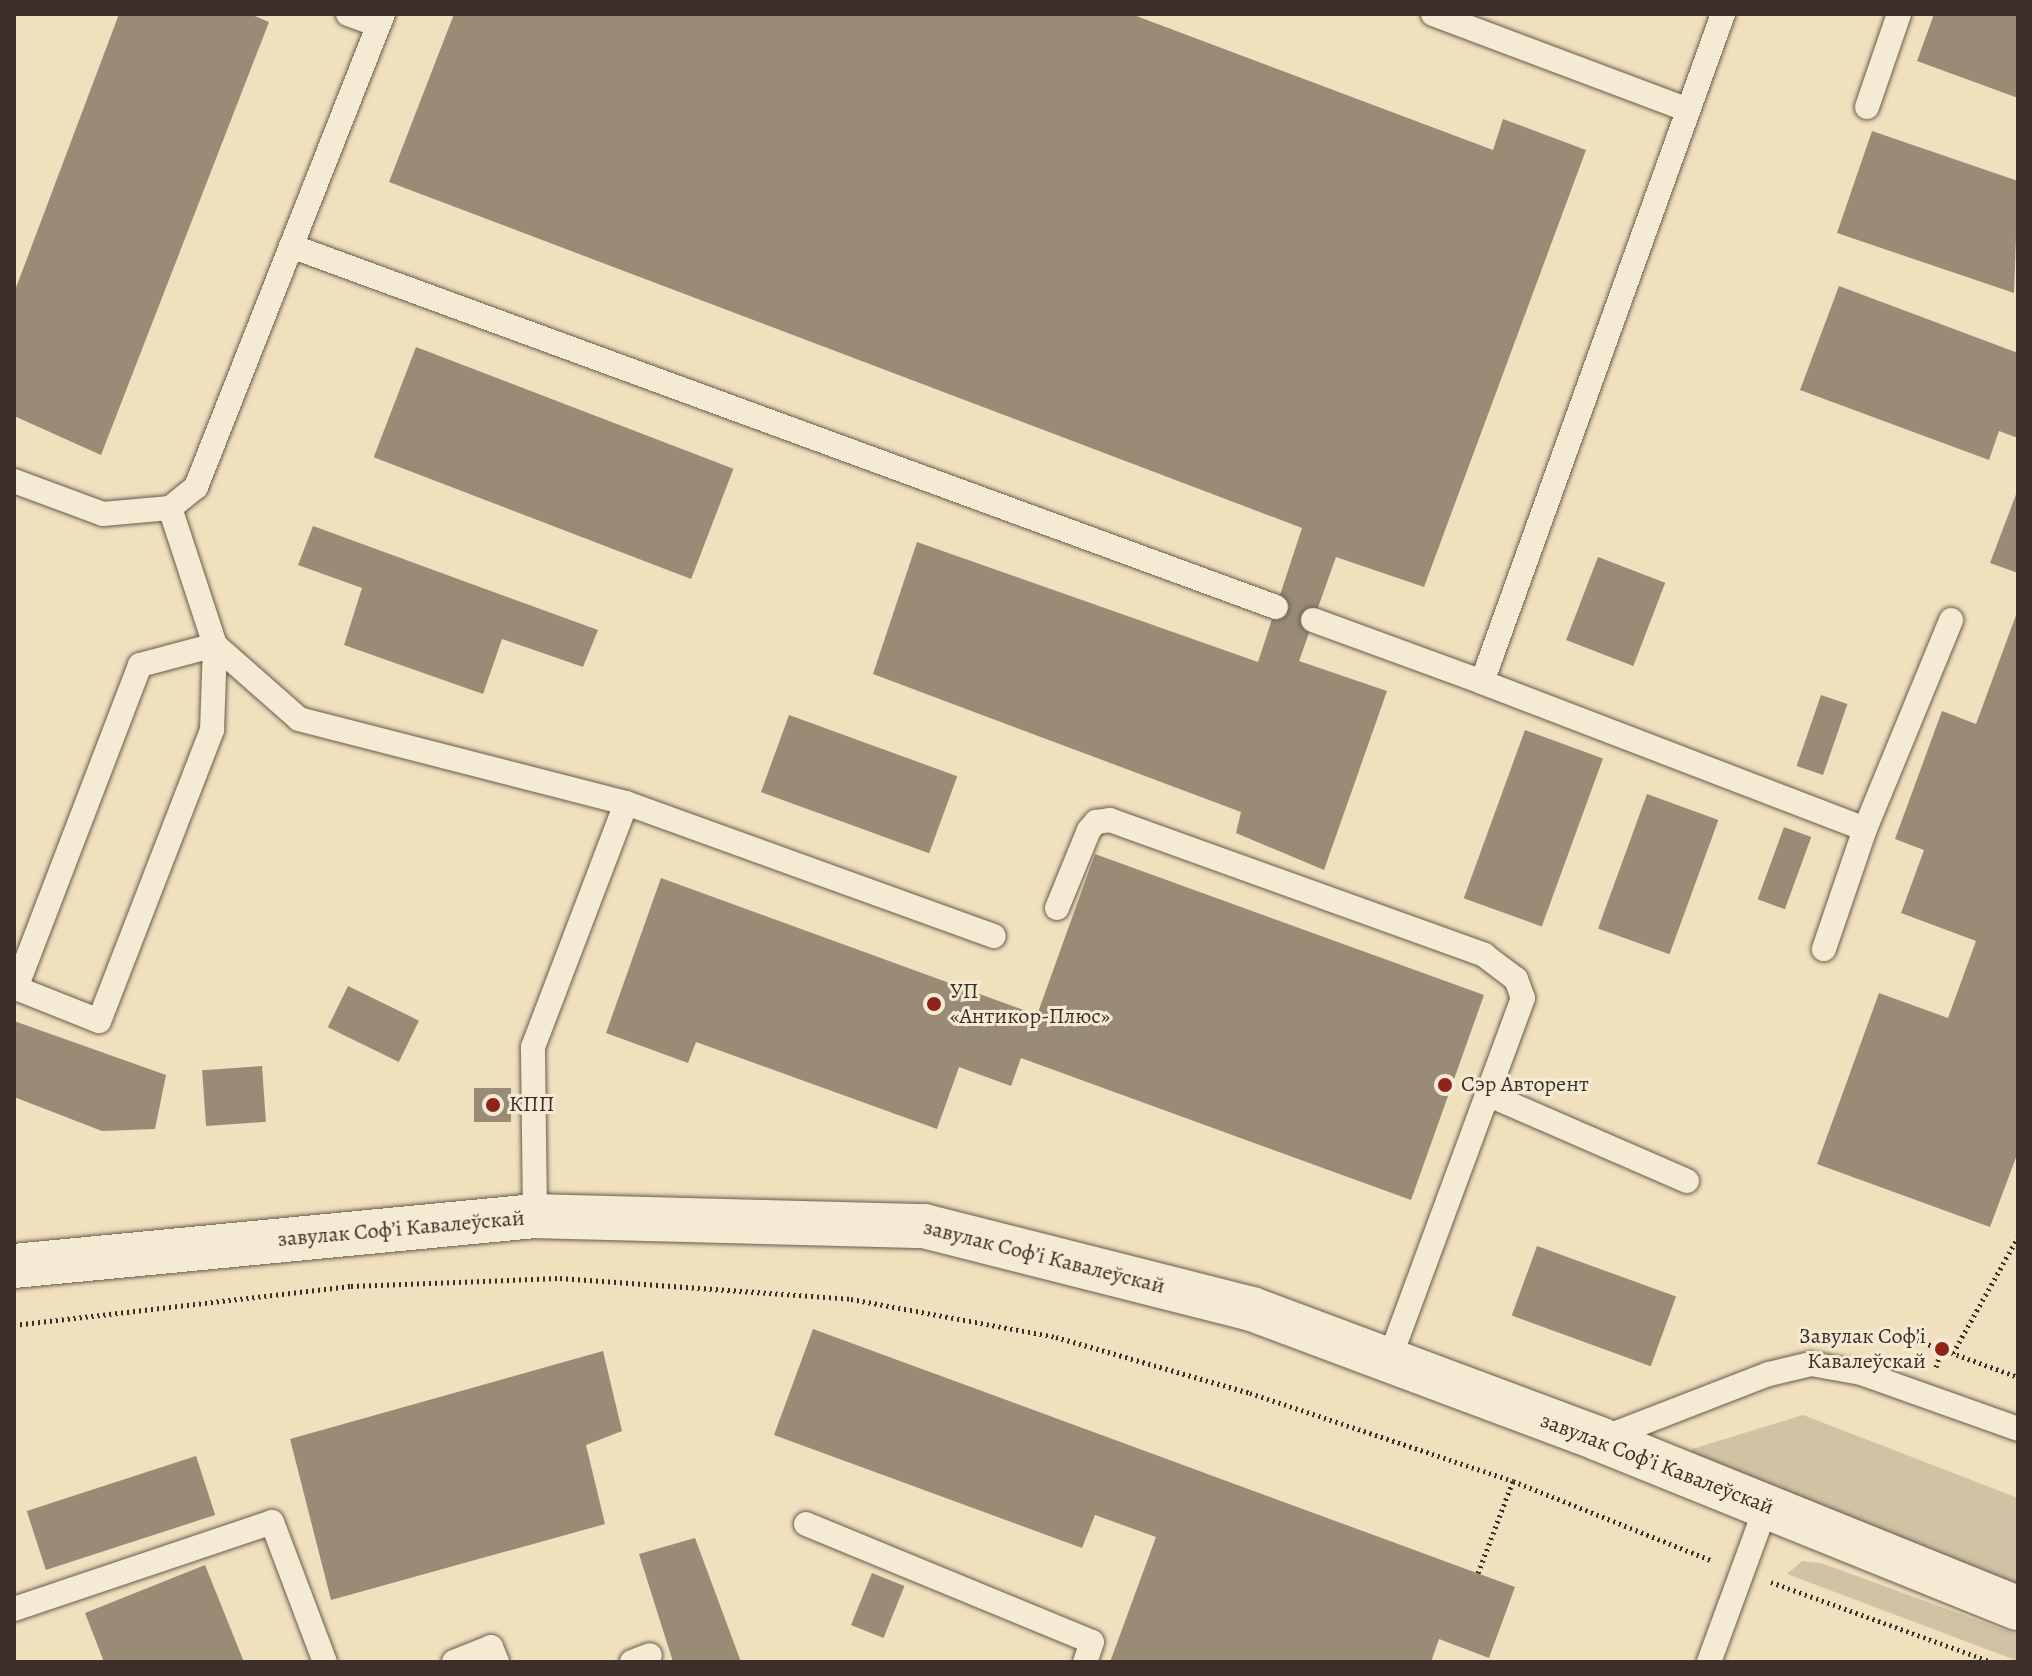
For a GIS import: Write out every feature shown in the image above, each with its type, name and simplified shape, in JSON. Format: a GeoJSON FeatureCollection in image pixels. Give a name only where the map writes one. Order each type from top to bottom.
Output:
{"type":"FeatureCollection","features":[{"type":"Feature","properties":{"kind":"street","name":"завулак Софʼі Кавалеўскай"},"geometry":{"type":"LineString","coordinates":[[14,1266],[535,1216],[924,1226],[1252,1309],[1599,1439],[2018,1608]]}},
{"type":"Feature","properties":{"kind":"lane"},"geometry":{"type":"LineString","coordinates":[[14,481],[103,514],[170,508],[196,487],[381,20],[348,14]]}},
{"type":"Feature","properties":{"kind":"lane"},"geometry":{"type":"LineString","coordinates":[[1433,14],[1688,110]]}},
{"type":"Feature","properties":{"kind":"lane"},"geometry":{"type":"LineString","coordinates":[[1482,682],[1723,14]]}},
{"type":"Feature","properties":{"kind":"lane"},"geometry":{"type":"LineString","coordinates":[[1867,107],[1899,14]]}},
{"type":"Feature","properties":{"kind":"lane"},"geometry":{"type":"LineString","coordinates":[[291,246],[1276,607]]}},
{"type":"Feature","properties":{"kind":"lane"},"geometry":{"type":"LineString","coordinates":[[170,508],[215,645],[212,730],[99,1021],[16,988],[140,665],[215,645]]}},
{"type":"Feature","properties":{"kind":"lane"},"geometry":{"type":"LineString","coordinates":[[1313,620],[1865,829]]}},
{"type":"Feature","properties":{"kind":"lane"},"geometry":{"type":"LineString","coordinates":[[1824,949],[1865,829],[1951,620]]}},
{"type":"Feature","properties":{"kind":"lane"},"geometry":{"type":"LineString","coordinates":[[215,645],[299,719],[626,803],[994,936]]}},
{"type":"Feature","properties":{"kind":"lane"},"geometry":{"type":"LineString","coordinates":[[535,1216],[533,1047],[626,803]]}},
{"type":"Feature","properties":{"kind":"lane"},"geometry":{"type":"LineString","coordinates":[[1057,908],[1089,830],[1096,822],[1110,820],[1484,955],[1516,979],[1523,998],[1388,1362]]}},
{"type":"Feature","properties":{"kind":"lane"},"geometry":{"type":"LineString","coordinates":[[1487,1094],[1687,1181]]}},
{"type":"Feature","properties":{"kind":"lane"},"geometry":{"type":"LineString","coordinates":[[1599,1439],[1777,1371],[1811,1364],[1861,1373],[2018,1429]]}},
{"type":"Feature","properties":{"kind":"lane"},"geometry":{"type":"LineString","coordinates":[[1709,1662],[1766,1507]]}},
{"type":"Feature","properties":{"kind":"lane"},"geometry":{"type":"LineString","coordinates":[[14,1609],[272,1522],[325,1662]]}},
{"type":"Feature","properties":{"kind":"lane"},"geometry":{"type":"LineString","coordinates":[[806,1524],[1092,1642],[1085,1662]]}},
{"type":"Feature","properties":{"kind":"lane"},"geometry":{"type":"LineString","coordinates":[[454,1662],[491,1647],[497,1662]]}},
{"type":"Feature","properties":{"kind":"path"},"geometry":{"type":"LineString","coordinates":[[1953,1353],[2018,1237]]}},
{"type":"Feature","properties":{"kind":"path"},"geometry":{"type":"LineString","coordinates":[[14,1325],[351,1286],[560,1278],[851,1299],[1056,1337],[1250,1393],[1513,1481],[1740,1571],[1992,1662]]}},
{"type":"Feature","properties":{"kind":"path"},"geometry":{"type":"LineString","coordinates":[[1889,1330],[2018,1377]]}},
{"type":"Feature","properties":{"kind":"path"},"geometry":{"type":"LineString","coordinates":[[1478,1573],[1513,1481]]}},
{"type":"Feature","properties":{"kind":"shaded area"},"geometry":{"type":"Polygon","coordinates":[[[1803,1415],[2018,1498],[2018,1591],[1691,1455],[1692,1449],[1803,1415]]]}},
{"type":"Feature","properties":{"kind":"shaded area"},"geometry":{"type":"Polygon","coordinates":[[[1802,1561],[1821,1563],[2018,1635],[2018,1661],[1787,1574],[1802,1561]]]}},
{"type":"Feature","properties":{"kind":"building"},"geometry":{"type":"Polygon","coordinates":[[[119,14],[250,14],[269,22],[101,455],[14,416],[14,293],[119,14]]]}},
{"type":"Feature","properties":{"kind":"building"},"geometry":{"type":"Polygon","coordinates":[[[454,14],[1131,14],[1493,150],[1503,119],[1586,150],[1424,587],[1336,557],[1299,661],[1387,691],[1324,870],[1236,833],[1241,812],[873,674],[917,542],[1258,662],[1302,528],[389,182],[454,14]]]}},
{"type":"Feature","properties":{"kind":"building"},"geometry":{"type":"Polygon","coordinates":[[[1934,14],[2018,14],[2018,98],[1917,61],[1934,14]]]}},
{"type":"Feature","properties":{"kind":"building"},"geometry":{"type":"Polygon","coordinates":[[[1872,131],[2018,181],[2014,293],[1837,233],[1872,131]]]}},
{"type":"Feature","properties":{"kind":"building"},"geometry":{"type":"Polygon","coordinates":[[[1839,286],[2018,353],[2018,438],[1999,431],[1989,460],[1800,390],[1839,286]]]}},
{"type":"Feature","properties":{"kind":"building"},"geometry":{"type":"Polygon","coordinates":[[[416,347],[733,469],[691,579],[374,457],[416,347]]]}},
{"type":"Feature","properties":{"kind":"building"},"geometry":{"type":"Polygon","coordinates":[[[2018,489],[2018,573],[1990,563],[2018,489]]]}},
{"type":"Feature","properties":{"kind":"building"},"geometry":{"type":"Polygon","coordinates":[[[313,526],[598,630],[583,667],[502,639],[483,694],[344,645],[362,588],[298,565],[313,526]]]}},
{"type":"Feature","properties":{"kind":"building"},"geometry":{"type":"Polygon","coordinates":[[[1598,557],[1665,583],[1633,666],[1566,640],[1598,557]]]}},
{"type":"Feature","properties":{"kind":"building"},"geometry":{"type":"Polygon","coordinates":[[[2018,610],[2018,1152],[1990,1227],[1817,1164],[1879,993],[1948,1018],[1976,941],[1901,913],[1924,850],[1895,839],[1942,711],[1976,724],[2018,610]]]}},
{"type":"Feature","properties":{"kind":"building"},"geometry":{"type":"Polygon","coordinates":[[[1821,695],[1847,704],[1823,775],[1797,766],[1821,695]]]}},
{"type":"Feature","properties":{"kind":"building"},"geometry":{"type":"Polygon","coordinates":[[[789,715],[957,776],[929,853],[761,792],[789,715]]]}},
{"type":"Feature","properties":{"kind":"building"},"geometry":{"type":"Polygon","coordinates":[[[1525,730],[1603,758],[1542,927],[1464,898],[1525,730]]]}},
{"type":"Feature","properties":{"kind":"building"},"geometry":{"type":"Polygon","coordinates":[[[1647,794],[1718,820],[1670,954],[1598,928],[1647,794]]]}},
{"type":"Feature","properties":{"kind":"building"},"geometry":{"type":"Polygon","coordinates":[[[1784,827],[1811,837],[1785,909],[1758,899],[1784,827]]]}},
{"type":"Feature","properties":{"kind":"building"},"geometry":{"type":"Polygon","coordinates":[[[1095,854],[1484,995],[1411,1200],[1021,1058],[1011,1086],[959,1067],[937,1129],[696,1042],[688,1063],[606,1033],[661,878],[1037,1015],[1095,854]]]}},
{"type":"Feature","properties":{"kind":"building"},"geometry":{"type":"Polygon","coordinates":[[[348,986],[419,1021],[399,1062],[328,1027],[348,986]]]}},
{"type":"Feature","properties":{"kind":"building"},"geometry":{"type":"Polygon","coordinates":[[[14,1021],[166,1075],[155,1129],[102,1131],[14,1097],[14,1021]]]}},
{"type":"Feature","properties":{"kind":"building"},"geometry":{"type":"Polygon","coordinates":[[[262,1066],[266,1122],[206,1126],[202,1070],[262,1066]]]}},
{"type":"Feature","properties":{"kind":"building","name":"КПП"},"geometry":{"type":"Polygon","coordinates":[[[474,1088],[511,1088],[511,1122],[474,1122],[474,1088]]]}},
{"type":"Feature","properties":{"kind":"building"},"geometry":{"type":"Polygon","coordinates":[[[1537,1246],[1676,1297],[1651,1366],[1512,1316],[1537,1246]]]}},
{"type":"Feature","properties":{"kind":"building"},"geometry":{"type":"Polygon","coordinates":[[[813,1329],[1515,1587],[1489,1658],[1439,1639],[1431,1662],[1110,1662],[1156,1537],[1095,1515],[1082,1548],[774,1435],[813,1329]]]}},
{"type":"Feature","properties":{"kind":"building"},"geometry":{"type":"Polygon","coordinates":[[[603,1351],[622,1431],[586,1445],[605,1524],[331,1600],[290,1439],[603,1351]]]}},
{"type":"Feature","properties":{"kind":"building"},"geometry":{"type":"Polygon","coordinates":[[[196,1456],[215,1515],[46,1570],[27,1511],[196,1456]]]}},
{"type":"Feature","properties":{"kind":"building"},"geometry":{"type":"Polygon","coordinates":[[[695,1538],[741,1662],[673,1662],[639,1554],[695,1538]]]}},
{"type":"Feature","properties":{"kind":"building"},"geometry":{"type":"Polygon","coordinates":[[[205,1565],[244,1662],[104,1662],[85,1613],[205,1565]]]}},
{"type":"Feature","properties":{"kind":"building"},"geometry":{"type":"Polygon","coordinates":[[[872,1573],[904,1586],[883,1638],[851,1625],[872,1573]]]}},
{"type":"Feature","properties":{"kind":"place","name":"УП «Антикор-Плюс»"},"geometry":{"type":"Point","coordinates":[934,1004]}},
{"type":"Feature","properties":{"kind":"place","name":"Сэр Авторент"},"geometry":{"type":"Point","coordinates":[1445,1085]}},
{"type":"Feature","properties":{"kind":"place","name":"КПП"},"geometry":{"type":"Point","coordinates":[493,1105]}},
{"type":"Feature","properties":{"kind":"place","name":"Завулак Софʼі Кавалеўскай"},"geometry":{"type":"Point","coordinates":[1942,1349]}}]}
